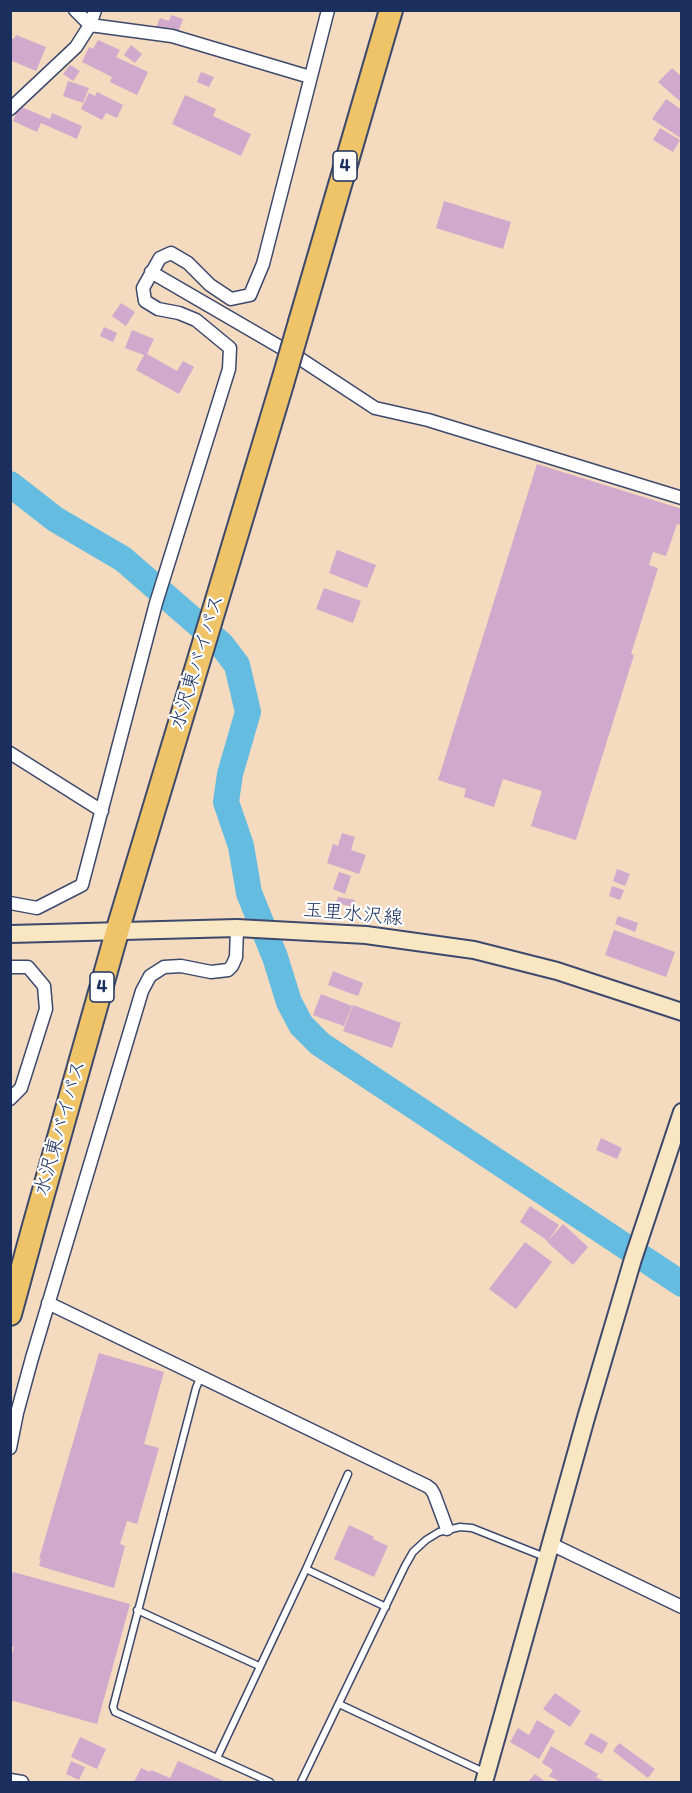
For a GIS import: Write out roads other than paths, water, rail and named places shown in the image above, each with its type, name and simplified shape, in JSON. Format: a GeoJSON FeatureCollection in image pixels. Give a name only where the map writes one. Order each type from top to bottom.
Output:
{"type":"FeatureCollection","features":[{"type":"Feature","properties":{"kind":"highway","name":"水沢東バイパス"},"geometry":{"type":"LineString","coordinates":[[10,1314],[117,932],[282,384],[391,10]]}},
{"type":"Feature","properties":{"kind":"main road","name":"玉里水沢線"},"geometry":{"type":"LineString","coordinates":[[10,934],[237,928],[366,935],[474,950],[557,971],[681,1012]]}},
{"type":"Feature","properties":{"kind":"main road"},"geometry":{"type":"LineString","coordinates":[[486,1778],[633,1259],[681,1112]]}},
{"type":"Feature","properties":{"kind":"street"},"geometry":{"type":"LineString","coordinates":[[75,10],[90,25],[172,36],[310,77]]}},
{"type":"Feature","properties":{"kind":"street"},"geometry":{"type":"LineString","coordinates":[[10,109],[76,47],[90,25],[95,10]]}},
{"type":"Feature","properties":{"kind":"street"},"geometry":{"type":"LineString","coordinates":[[10,903],[37,908],[82,885],[156,603],[229,369],[230,348],[196,320],[179,313],[158,309],[145,301],[143,288],[160,258],[171,253],[188,263],[210,285],[231,299],[250,295],[263,264],[328,10]]}},
{"type":"Feature","properties":{"kind":"street"},"geometry":{"type":"LineString","coordinates":[[151,272],[299,358],[375,408],[428,420],[681,498]]}},
{"type":"Feature","properties":{"kind":"street"},"geometry":{"type":"LineString","coordinates":[[10,753],[102,811]]}},
{"type":"Feature","properties":{"kind":"street"},"geometry":{"type":"LineString","coordinates":[[10,1448],[17,1413],[48,1303],[146,983],[150,976],[164,967],[181,966],[211,972],[228,970],[236,957],[237,928]]}},
{"type":"Feature","properties":{"kind":"street"},"geometry":{"type":"LineString","coordinates":[[10,967],[28,967],[44,986],[46,1009],[21,1088],[10,1099]]}},
{"type":"Feature","properties":{"kind":"street"},"geometry":{"type":"LineString","coordinates":[[48,1303],[427,1486],[434,1494],[447,1529]]}},
{"type":"Feature","properties":{"kind":"street"},"geometry":{"type":"LineString","coordinates":[[549,1551],[681,1607]]}},
{"type":"Feature","properties":{"kind":"street"},"geometry":{"type":"LineString","coordinates":[[10,1780],[22,1782]]}},
{"type":"Feature","properties":{"kind":"lane"},"geometry":{"type":"LineString","coordinates":[[201,1376],[137,1610],[113,1710],[270,1782]]}},
{"type":"Feature","properties":{"kind":"lane"},"geometry":{"type":"LineString","coordinates":[[217,1758],[348,1474]]}},
{"type":"Feature","properties":{"kind":"lane"},"geometry":{"type":"LineString","coordinates":[[301,1782],[413,1552],[426,1540],[447,1529],[472,1528],[549,1551]]}},
{"type":"Feature","properties":{"kind":"lane"},"geometry":{"type":"LineString","coordinates":[[306,1569],[386,1607]]}},
{"type":"Feature","properties":{"kind":"lane"},"geometry":{"type":"LineString","coordinates":[[137,1610],[260,1666]]}},
{"type":"Feature","properties":{"kind":"lane"},"geometry":{"type":"LineString","coordinates":[[339,1704],[486,1778]]}},
{"type":"Feature","properties":{"kind":"waterway"},"geometry":{"type":"LineString","coordinates":[[10,484],[55,519],[123,559],[221,644],[237,665],[248,712],[230,774],[226,802],[241,846],[249,893],[275,957],[289,1002],[301,1025],[320,1044],[682,1284]]}}]}
